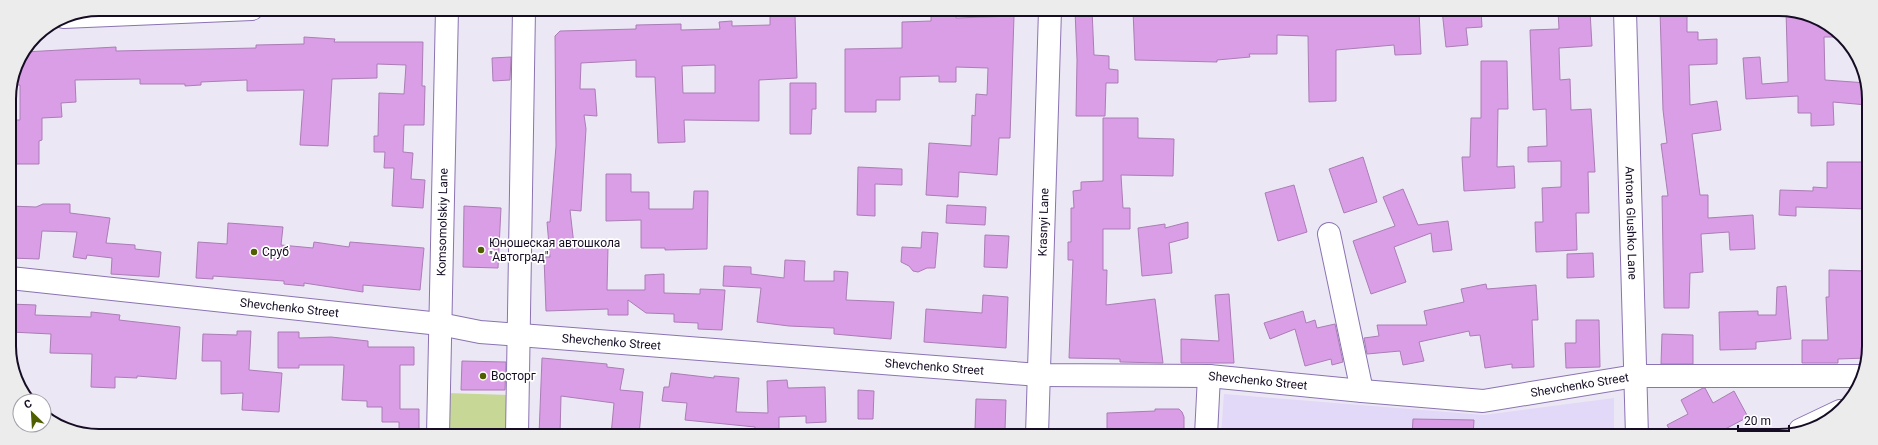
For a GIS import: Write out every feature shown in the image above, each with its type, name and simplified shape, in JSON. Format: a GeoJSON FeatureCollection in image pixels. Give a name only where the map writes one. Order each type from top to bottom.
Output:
{"type":"FeatureCollection","features":[{"type":"Feature","properties":{"kind":"street","name":"Komsomolskiy Lane"},"geometry":{"type":"LineString","coordinates":[[438,429],[447,16]]}},
{"type":"Feature","properties":{"kind":"street"},"geometry":{"type":"LineString","coordinates":[[517,429],[524,16]]}},
{"type":"Feature","properties":{"kind":"street","name":"Krasnyi Lane"},"geometry":{"type":"LineString","coordinates":[[1037,429],[1050,16]]}},
{"type":"Feature","properties":{"kind":"street","name":"Antona Glushko Lane"},"geometry":{"type":"LineString","coordinates":[[1625,16],[1637,429]]}},
{"type":"Feature","properties":{"kind":"street"},"geometry":{"type":"LineString","coordinates":[[1329,234],[1362,392]]}},
{"type":"Feature","properties":{"kind":"street","name":"Shevchenko Street"},"geometry":{"type":"LineString","coordinates":[[16,279],[440,324],[480,332],[1039,375],[1209,376],[1362,392],[1483,401],[1636,376],[1857,376]]}},
{"type":"Feature","properties":{"kind":"street"},"geometry":{"type":"LineString","coordinates":[[1206,429],[1209,376]]}},
{"type":"Feature","properties":{"kind":"shaded area"},"geometry":{"type":"Polygon","coordinates":[[[1224,394],[1484,415],[1614,398],[1614,429],[1221,429],[1224,394]]]}},
{"type":"Feature","properties":{"kind":"green space"},"geometry":{"type":"Polygon","coordinates":[[[446,393],[510,395],[509,429],[445,429],[446,393]]]}},
{"type":"Feature","properties":{"kind":"building"},"geometry":{"type":"Polygon","coordinates":[[[770,16],[795,16],[797,78],[759,80],[759,121],[684,120],[685,142],[658,143],[655,77],[636,77],[636,60],[581,63],[580,89],[595,89],[597,116],[584,115],[586,129],[581,211],[570,210],[574,245],[608,247],[607,290],[645,290],[645,275],[664,274],[664,293],[700,294],[700,289],[725,290],[722,330],[698,329],[698,323],[674,322],[674,314],[646,313],[628,300],[628,315],[608,315],[608,309],[546,311],[544,257],[550,257],[547,222],[550,222],[556,146],[555,36],[560,31],[636,29],[636,25],[681,24],[681,30],[720,29],[719,22],[732,21],[732,26],[770,25],[770,16]],[[715,65],[682,66],[683,93],[715,93],[715,65]]]}},
{"type":"Feature","properties":{"kind":"building"},"geometry":{"type":"Polygon","coordinates":[[[931,16],[956,16],[956,18],[1014,16],[1010,138],[999,138],[997,175],[959,172],[958,197],[926,195],[929,143],[971,146],[972,115],[975,116],[976,94],[987,95],[988,68],[956,67],[956,82],[939,82],[939,76],[900,77],[900,100],[876,100],[876,112],[845,112],[845,49],[902,48],[902,22],[931,21],[931,16]]]}},
{"type":"Feature","properties":{"kind":"building"},"geometry":{"type":"Polygon","coordinates":[[[1075,16],[1092,16],[1094,55],[1109,56],[1109,69],[1118,70],[1118,83],[1106,83],[1105,116],[1076,116],[1077,60],[1075,16]]]}},
{"type":"Feature","properties":{"kind":"building"},"geometry":{"type":"Polygon","coordinates":[[[1133,16],[1419,16],[1421,54],[1395,55],[1394,45],[1336,50],[1336,101],[1309,102],[1308,36],[1277,35],[1277,54],[1249,54],[1250,57],[1217,60],[1217,62],[1135,60],[1133,16]]]}},
{"type":"Feature","properties":{"kind":"building"},"geometry":{"type":"Polygon","coordinates":[[[1443,16],[1481,16],[1482,27],[1466,28],[1468,45],[1446,47],[1443,16]]]}},
{"type":"Feature","properties":{"kind":"building"},"geometry":{"type":"Polygon","coordinates":[[[1558,16],[1590,16],[1592,46],[1559,48],[1560,80],[1570,79],[1571,110],[1591,109],[1595,172],[1588,172],[1589,213],[1576,213],[1577,250],[1536,252],[1535,222],[1543,222],[1542,188],[1561,187],[1561,161],[1528,162],[1528,147],[1547,146],[1546,109],[1533,110],[1530,30],[1559,29],[1558,16]]]}},
{"type":"Feature","properties":{"kind":"building"},"geometry":{"type":"Polygon","coordinates":[[[1660,16],[1687,16],[1687,32],[1698,32],[1698,40],[1717,39],[1717,64],[1689,65],[1690,105],[1717,101],[1721,130],[1692,134],[1700,195],[1708,195],[1708,218],[1753,215],[1755,249],[1730,250],[1729,232],[1701,234],[1703,272],[1690,273],[1689,308],[1664,308],[1662,196],[1668,196],[1661,144],[1667,143],[1663,110],[1660,16]]]}},
{"type":"Feature","properties":{"kind":"building"},"geometry":{"type":"Polygon","coordinates":[[[1786,17],[1806,20],[1835,37],[1824,37],[1825,80],[1860,83],[1862,105],[1833,102],[1834,125],[1811,126],[1811,113],[1798,113],[1798,96],[1746,99],[1743,58],[1760,57],[1762,84],[1788,82],[1786,17]]]}},
{"type":"Feature","properties":{"kind":"building"},"geometry":{"type":"Polygon","coordinates":[[[304,37],[335,39],[334,42],[423,42],[422,86],[425,86],[424,125],[404,125],[403,152],[413,153],[411,179],[425,180],[423,208],[392,206],[394,168],[384,168],[385,152],[374,152],[374,136],[378,136],[379,93],[404,94],[406,65],[377,64],[377,78],[332,79],[328,146],[300,145],[304,90],[247,91],[247,80],[201,82],[201,85],[185,86],[185,84],[140,84],[140,79],[75,80],[76,102],[61,103],[62,117],[42,118],[42,140],[39,141],[39,164],[16,164],[16,120],[20,120],[20,85],[18,85],[22,67],[31,52],[116,47],[116,51],[256,48],[256,45],[304,44],[304,37]]]}},
{"type":"Feature","properties":{"kind":"building"},"geometry":{"type":"Polygon","coordinates":[[[511,57],[510,80],[493,81],[492,58],[511,57]]]}},
{"type":"Feature","properties":{"kind":"building"},"geometry":{"type":"Polygon","coordinates":[[[1481,61],[1507,61],[1508,109],[1498,109],[1497,167],[1514,166],[1515,188],[1464,191],[1462,157],[1470,157],[1471,118],[1481,118],[1481,61]]]}},
{"type":"Feature","properties":{"kind":"building"},"geometry":{"type":"Polygon","coordinates":[[[790,83],[816,83],[816,109],[812,109],[811,134],[790,134],[790,83]]]}},
{"type":"Feature","properties":{"kind":"building"},"geometry":{"type":"Polygon","coordinates":[[[1103,118],[1138,118],[1138,138],[1174,139],[1173,176],[1121,175],[1123,208],[1130,208],[1130,229],[1103,229],[1103,270],[1107,270],[1106,305],[1155,299],[1163,363],[1120,362],[1120,359],[1069,358],[1073,260],[1068,260],[1068,242],[1071,242],[1071,208],[1074,208],[1073,191],[1081,190],[1081,182],[1103,181],[1103,118]]]}},
{"type":"Feature","properties":{"kind":"building"},"geometry":{"type":"Polygon","coordinates":[[[1363,157],[1377,202],[1344,213],[1329,169],[1363,157]]]}},
{"type":"Feature","properties":{"kind":"building"},"geometry":{"type":"Polygon","coordinates":[[[1827,162],[1862,162],[1862,209],[1796,207],[1796,216],[1779,215],[1780,190],[1813,191],[1813,187],[1827,188],[1827,162]]]}},
{"type":"Feature","properties":{"kind":"building"},"geometry":{"type":"Polygon","coordinates":[[[858,167],[902,169],[902,185],[875,184],[875,216],[857,215],[858,167]]]}},
{"type":"Feature","properties":{"kind":"building"},"geometry":{"type":"Polygon","coordinates":[[[606,174],[631,174],[631,192],[649,192],[649,209],[693,209],[694,191],[708,191],[707,249],[665,250],[665,248],[641,248],[641,220],[606,221],[606,174]]]}},
{"type":"Feature","properties":{"kind":"building"},"geometry":{"type":"Polygon","coordinates":[[[1294,185],[1307,232],[1278,241],[1265,193],[1294,185]]]}},
{"type":"Feature","properties":{"kind":"building"},"geometry":{"type":"Polygon","coordinates":[[[1403,189],[1418,225],[1448,221],[1452,250],[1433,252],[1431,233],[1394,247],[1406,282],[1371,294],[1353,241],[1395,226],[1383,197],[1403,189]]]}},
{"type":"Feature","properties":{"kind":"building"},"geometry":{"type":"Polygon","coordinates":[[[43,204],[70,204],[70,213],[110,218],[106,243],[135,245],[135,249],[161,252],[159,277],[111,274],[112,258],[87,255],[86,259],[73,257],[77,232],[42,231],[39,259],[16,258],[16,206],[36,207],[43,204]]]}},
{"type":"Feature","properties":{"kind":"building"},"geometry":{"type":"Polygon","coordinates":[[[947,205],[986,207],[985,225],[946,223],[947,205]]]}},
{"type":"Feature","properties":{"kind":"building","name":"Юношеская автошкола \"Автоград\""},"geometry":{"type":"Polygon","coordinates":[[[464,206],[501,208],[498,268],[463,267],[464,206]]]}},
{"type":"Feature","properties":{"kind":"building"},"geometry":{"type":"Polygon","coordinates":[[[1188,222],[1188,238],[1169,243],[1172,273],[1142,276],[1138,228],[1165,224],[1165,228],[1188,222]]]}},
{"type":"Feature","properties":{"kind":"building"},"geometry":{"type":"Polygon","coordinates":[[[228,223],[283,227],[281,245],[313,248],[314,242],[349,247],[350,242],[424,248],[420,290],[363,285],[363,292],[304,283],[304,286],[284,284],[284,281],[213,276],[213,279],[196,278],[198,242],[227,244],[228,223]]]}},
{"type":"Feature","properties":{"kind":"building"},"geometry":{"type":"Polygon","coordinates":[[[922,232],[938,233],[935,268],[927,268],[918,272],[913,271],[909,266],[901,262],[902,247],[921,248],[922,232]]]}},
{"type":"Feature","properties":{"kind":"building"},"geometry":{"type":"Polygon","coordinates":[[[985,235],[1009,236],[1007,268],[984,267],[985,235]]]}},
{"type":"Feature","properties":{"kind":"building"},"geometry":{"type":"Polygon","coordinates":[[[1593,253],[1594,277],[1567,278],[1567,254],[1593,253]]]}},
{"type":"Feature","properties":{"kind":"building"},"geometry":{"type":"Polygon","coordinates":[[[785,260],[805,261],[804,281],[834,281],[834,271],[848,272],[846,300],[894,302],[891,339],[834,334],[834,328],[789,326],[757,322],[761,288],[723,286],[724,266],[751,267],[751,274],[784,278],[785,260]]]}},
{"type":"Feature","properties":{"kind":"building"},"geometry":{"type":"Polygon","coordinates":[[[1829,270],[1862,271],[1861,358],[1838,359],[1838,363],[1802,363],[1802,340],[1828,340],[1826,297],[1829,297],[1829,270]]]}},
{"type":"Feature","properties":{"kind":"building"},"geometry":{"type":"Polygon","coordinates":[[[1486,284],[1487,289],[1536,285],[1538,320],[1532,320],[1534,367],[1512,368],[1512,364],[1485,368],[1480,335],[1470,336],[1469,331],[1419,342],[1424,361],[1403,365],[1400,351],[1367,354],[1364,338],[1379,336],[1377,325],[1427,325],[1424,311],[1464,302],[1461,289],[1486,284]]]}},
{"type":"Feature","properties":{"kind":"building"},"geometry":{"type":"Polygon","coordinates":[[[1786,286],[1791,339],[1756,342],[1756,349],[1720,350],[1719,312],[1758,311],[1758,315],[1776,315],[1777,287],[1786,286]]]}},
{"type":"Feature","properties":{"kind":"building"},"geometry":{"type":"Polygon","coordinates":[[[1229,294],[1234,363],[1181,363],[1181,339],[1219,341],[1215,295],[1229,294]]]}},
{"type":"Feature","properties":{"kind":"building"},"geometry":{"type":"Polygon","coordinates":[[[983,295],[1008,297],[1006,348],[924,342],[926,309],[982,313],[983,295]]]}},
{"type":"Feature","properties":{"kind":"building"},"geometry":{"type":"Polygon","coordinates":[[[16,304],[36,305],[35,315],[91,317],[91,312],[120,315],[119,320],[180,327],[176,379],[137,376],[137,378],[115,377],[115,388],[91,387],[92,354],[50,353],[51,334],[16,332],[16,304]]]}},
{"type":"Feature","properties":{"kind":"building"},"geometry":{"type":"Polygon","coordinates":[[[1303,311],[1306,323],[1315,320],[1317,328],[1335,324],[1343,362],[1332,365],[1331,359],[1305,366],[1295,329],[1270,339],[1264,323],[1303,311]]]}},
{"type":"Feature","properties":{"kind":"building"},"geometry":{"type":"Polygon","coordinates":[[[1576,320],[1599,320],[1600,367],[1566,368],[1565,343],[1576,343],[1576,320]]]}},
{"type":"Feature","properties":{"kind":"building"},"geometry":{"type":"Polygon","coordinates":[[[237,331],[251,331],[249,370],[282,373],[279,412],[242,410],[243,393],[221,394],[221,361],[202,361],[203,334],[237,335],[237,331]]]}},
{"type":"Feature","properties":{"kind":"building"},"geometry":{"type":"Polygon","coordinates":[[[278,332],[299,332],[299,338],[331,337],[368,341],[368,347],[414,347],[414,365],[400,365],[400,409],[419,409],[419,429],[399,429],[399,422],[382,422],[382,407],[367,407],[367,401],[342,400],[344,365],[299,365],[299,368],[278,368],[278,332]]]}},
{"type":"Feature","properties":{"kind":"building"},"geometry":{"type":"Polygon","coordinates":[[[1662,334],[1693,335],[1693,364],[1661,364],[1662,334]]]}},
{"type":"Feature","properties":{"kind":"building"},"geometry":{"type":"Polygon","coordinates":[[[542,358],[607,364],[607,367],[624,369],[620,390],[643,392],[640,429],[612,429],[614,403],[561,396],[560,429],[539,429],[542,358]]]}},
{"type":"Feature","properties":{"kind":"building","name":"Восторг"},"geometry":{"type":"Polygon","coordinates":[[[462,361],[506,362],[505,390],[461,390],[462,361]]]}},
{"type":"Feature","properties":{"kind":"building"},"geometry":{"type":"Polygon","coordinates":[[[671,373],[714,378],[714,376],[739,378],[736,412],[768,413],[767,381],[787,380],[788,388],[825,387],[826,422],[806,423],[806,416],[779,417],[779,429],[755,429],[755,427],[685,420],[687,403],[662,401],[664,387],[669,387],[671,373]]]}},
{"type":"Feature","properties":{"kind":"building"},"geometry":{"type":"Polygon","coordinates":[[[1705,388],[1713,403],[1734,391],[1748,417],[1725,429],[1669,429],[1667,425],[1688,414],[1681,400],[1705,388]]]}},
{"type":"Feature","properties":{"kind":"building"},"geometry":{"type":"Polygon","coordinates":[[[858,390],[874,391],[873,419],[858,419],[858,390]]]}},
{"type":"Feature","properties":{"kind":"building"},"geometry":{"type":"Polygon","coordinates":[[[976,399],[1006,400],[1005,429],[975,429],[976,399]]]}},
{"type":"Feature","properties":{"kind":"building"},"geometry":{"type":"Polygon","coordinates":[[[1155,409],[1179,409],[1184,417],[1184,429],[1107,429],[1107,413],[1155,411],[1155,409]]]}},
{"type":"Feature","properties":{"kind":"building"},"geometry":{"type":"Polygon","coordinates":[[[1413,419],[1474,420],[1473,429],[1412,429],[1413,419]]]}},
{"type":"Feature","properties":{"kind":"place","name":"Юношеская автошкола \"Автоград\""},"geometry":{"type":"Point","coordinates":[481,250]}},
{"type":"Feature","properties":{"kind":"place","name":"Сруб"},"geometry":{"type":"Point","coordinates":[254,252]}},
{"type":"Feature","properties":{"kind":"place","name":"Восторг"},"geometry":{"type":"Point","coordinates":[483,376]}}]}
